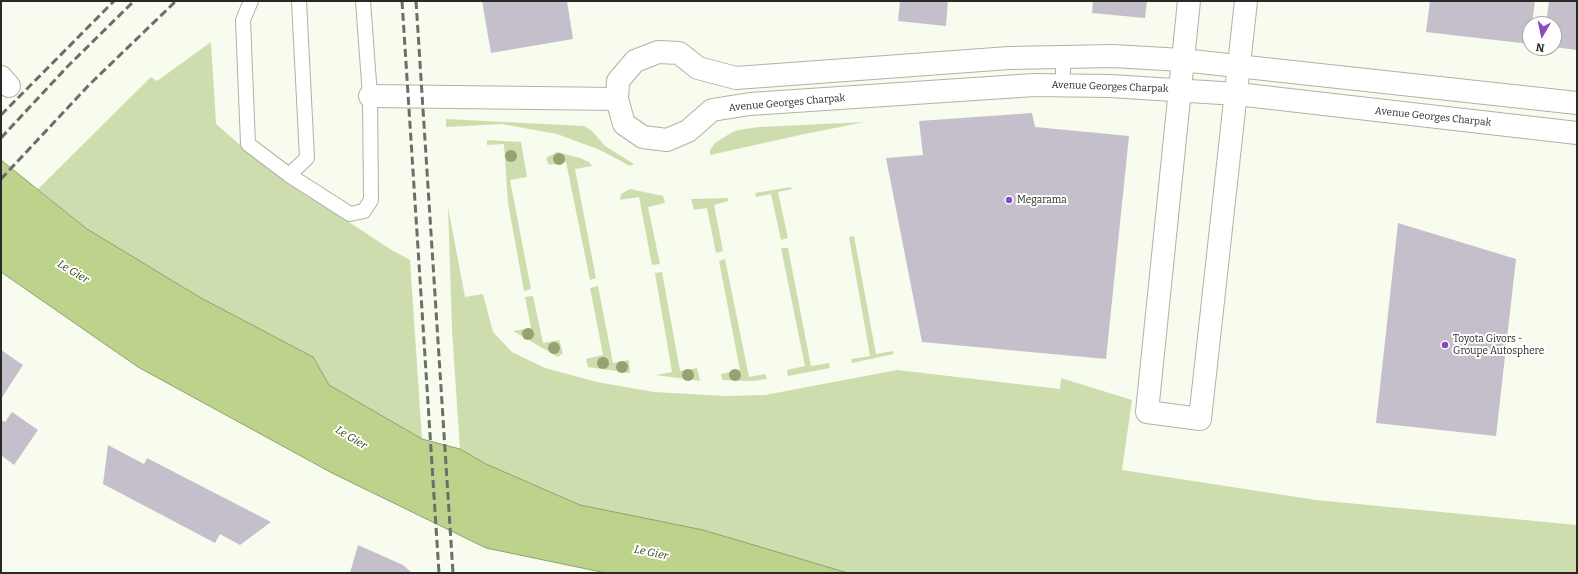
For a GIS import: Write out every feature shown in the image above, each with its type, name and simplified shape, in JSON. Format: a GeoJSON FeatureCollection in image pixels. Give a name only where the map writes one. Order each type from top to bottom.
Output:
{"type":"FeatureCollection","features":[{"type":"Feature","properties":{"kind":"street"},"geometry":{"type":"LineString","coordinates":[[1190,1],[1182,60],[1146,412],[1200,419],[1246,1]]}},
{"type":"Feature","properties":{"kind":"street","name":"Avenue Georges Charpak"},"geometry":{"type":"LineString","coordinates":[[1577,103],[1182,60],[1113,56],[1001,58],[736,78],[698,68],[679,53],[658,52],[635,61],[618,81],[617,99],[624,124],[643,137],[667,140],[688,132],[712,110],[750,104],[1034,85],[1179,90],[1236,94],[1577,133]]}},
{"type":"Feature","properties":{"kind":"street"},"geometry":{"type":"LineString","coordinates":[[370,96],[617,99]]}},
{"type":"Feature","properties":{"kind":"lane"},"geometry":{"type":"LineString","coordinates":[[251,1],[243,20],[248,144],[289,175],[350,214],[364,211],[371,200],[370,96],[363,1]]}},
{"type":"Feature","properties":{"kind":"lane"},"geometry":{"type":"LineString","coordinates":[[289,175],[307,158],[299,1]]}},
{"type":"Feature","properties":{"kind":"lane"},"geometry":{"type":"LineString","coordinates":[[1063,57],[1063,86]]}},
{"type":"Feature","properties":{"kind":"shaded area"},"geometry":{"type":"Polygon","coordinates":[[[211,42],[216,124],[268,169],[390,249],[410,260],[422,439],[329,385],[313,357],[201,298],[87,229],[38,189],[151,77],[157,81],[211,42]]]}},
{"type":"Feature","properties":{"kind":"shaded area"},"geometry":{"type":"Polygon","coordinates":[[[446,119],[584,126],[592,131],[605,146],[634,164],[630,166],[600,150],[557,134],[502,124],[446,127],[446,119]]]}},
{"type":"Feature","properties":{"kind":"shaded area"},"geometry":{"type":"Polygon","coordinates":[[[865,122],[710,155],[710,150],[715,143],[738,130],[759,127],[865,122]]]}},
{"type":"Feature","properties":{"kind":"shaded area"},"geometry":{"type":"Polygon","coordinates":[[[487,140],[521,142],[527,177],[510,180],[531,289],[524,291],[508,203],[504,144],[487,145],[487,140]]]}},
{"type":"Feature","properties":{"kind":"shaded area"},"geometry":{"type":"Polygon","coordinates":[[[557,152],[580,158],[589,162],[592,166],[575,169],[596,278],[590,280],[566,162],[549,165],[546,158],[557,152]]]}},
{"type":"Feature","properties":{"kind":"shaded area"},"geometry":{"type":"Polygon","coordinates":[[[791,187],[792,189],[778,192],[788,238],[781,240],[771,194],[756,197],[755,193],[791,187]]]}},
{"type":"Feature","properties":{"kind":"shaded area"},"geometry":{"type":"Polygon","coordinates":[[[630,189],[663,196],[665,203],[648,207],[660,264],[652,265],[639,197],[620,200],[621,194],[630,189]]]}},
{"type":"Feature","properties":{"kind":"shaded area"},"geometry":{"type":"Polygon","coordinates":[[[728,198],[728,201],[714,205],[723,251],[716,253],[707,208],[694,210],[691,199],[728,198]]]}},
{"type":"Feature","properties":{"kind":"shaded area"},"geometry":{"type":"Polygon","coordinates":[[[448,207],[465,297],[483,294],[493,332],[512,352],[545,368],[597,382],[654,392],[726,396],[765,395],[897,370],[1060,389],[1061,378],[1132,400],[1122,470],[1316,500],[1577,525],[1577,573],[848,573],[703,530],[580,505],[486,464],[460,449],[452,330],[448,207]]]}},
{"type":"Feature","properties":{"kind":"shaded area"},"geometry":{"type":"Polygon","coordinates":[[[854,236],[876,354],[893,351],[894,354],[852,363],[851,359],[870,356],[849,237],[854,236]]]}},
{"type":"Feature","properties":{"kind":"shaded area"},"geometry":{"type":"Polygon","coordinates":[[[781,248],[788,248],[811,366],[829,363],[830,368],[788,376],[787,370],[805,366],[781,248]]]}},
{"type":"Feature","properties":{"kind":"shaded area"},"geometry":{"type":"Polygon","coordinates":[[[725,259],[749,377],[765,374],[767,379],[752,381],[722,380],[721,374],[740,370],[719,261],[725,259]]]}},
{"type":"Feature","properties":{"kind":"shaded area"},"geometry":{"type":"Polygon","coordinates":[[[662,272],[680,371],[697,368],[700,381],[656,375],[672,372],[655,273],[662,272]]]}},
{"type":"Feature","properties":{"kind":"shaded area"},"geometry":{"type":"Polygon","coordinates":[[[598,286],[613,363],[629,360],[630,373],[588,367],[586,359],[603,355],[590,288],[598,286]]]}},
{"type":"Feature","properties":{"kind":"shaded area"},"geometry":{"type":"Polygon","coordinates":[[[533,296],[543,343],[559,340],[563,353],[558,357],[513,331],[531,328],[525,297],[533,296]]]}},
{"type":"Feature","properties":{"kind":"water","name":"Le Gier"},"geometry":{"type":"Polygon","coordinates":[[[1,160],[87,229],[201,298],[313,357],[329,385],[422,439],[460,449],[486,464],[580,505],[703,530],[848,573],[606,573],[486,548],[332,473],[138,367],[1,272],[1,160]]]}},
{"type":"Feature","properties":{"kind":"building"},"geometry":{"type":"Polygon","coordinates":[[[482,1],[567,1],[573,39],[491,53],[482,1]]]}},
{"type":"Feature","properties":{"kind":"building"},"geometry":{"type":"Polygon","coordinates":[[[900,1],[948,1],[946,26],[898,21],[900,1]]]}},
{"type":"Feature","properties":{"kind":"building"},"geometry":{"type":"Polygon","coordinates":[[[1093,1],[1147,1],[1145,18],[1092,13],[1093,1]]]}},
{"type":"Feature","properties":{"kind":"building"},"geometry":{"type":"Polygon","coordinates":[[[1430,1],[1535,1],[1533,16],[1522,16],[1522,43],[1426,32],[1430,1]]]}},
{"type":"Feature","properties":{"kind":"building"},"geometry":{"type":"Polygon","coordinates":[[[1549,1],[1577,1],[1577,50],[1562,48],[1562,16],[1547,16],[1549,1]]]}},
{"type":"Feature","properties":{"kind":"building","name":"Megarama"},"geometry":{"type":"Polygon","coordinates":[[[1032,113],[1035,127],[1129,136],[1106,359],[922,342],[886,158],[923,155],[919,121],[1032,113]]]}},
{"type":"Feature","properties":{"kind":"building","name":"Toyota Givors - Groupe Autosphere"},"geometry":{"type":"Polygon","coordinates":[[[1398,223],[1516,259],[1496,436],[1376,423],[1398,223]]]}},
{"type":"Feature","properties":{"kind":"building"},"geometry":{"type":"Polygon","coordinates":[[[1,350],[23,365],[1,399],[1,350]]]}},
{"type":"Feature","properties":{"kind":"building"},"geometry":{"type":"Polygon","coordinates":[[[12,412],[38,430],[14,465],[1,455],[1,420],[5,422],[12,412]]]}},
{"type":"Feature","properties":{"kind":"building"},"geometry":{"type":"Polygon","coordinates":[[[108,445],[144,464],[147,458],[271,522],[240,545],[220,534],[215,543],[103,484],[108,445]]]}},
{"type":"Feature","properties":{"kind":"building"},"geometry":{"type":"Polygon","coordinates":[[[358,545],[403,565],[412,573],[350,573],[358,545]]]}},
{"type":"Feature","properties":{"kind":"railway"},"geometry":{"type":"LineString","coordinates":[[1,115],[114,1]]}},
{"type":"Feature","properties":{"kind":"railway"},"geometry":{"type":"LineString","coordinates":[[1,138],[67,67],[134,1]]}},
{"type":"Feature","properties":{"kind":"railway"},"geometry":{"type":"LineString","coordinates":[[1,179],[89,85],[176,1]]}},
{"type":"Feature","properties":{"kind":"railway"},"geometry":{"type":"LineString","coordinates":[[402,1],[439,573]]}},
{"type":"Feature","properties":{"kind":"railway"},"geometry":{"type":"LineString","coordinates":[[416,1],[453,573]]}},
{"type":"Feature","properties":{"kind":"place","name":"Megarama"},"geometry":{"type":"Point","coordinates":[1009,200]}},
{"type":"Feature","properties":{"kind":"place","name":"Toyota Givors - Groupe Autosphere"},"geometry":{"type":"Point","coordinates":[1445,345]}}]}
